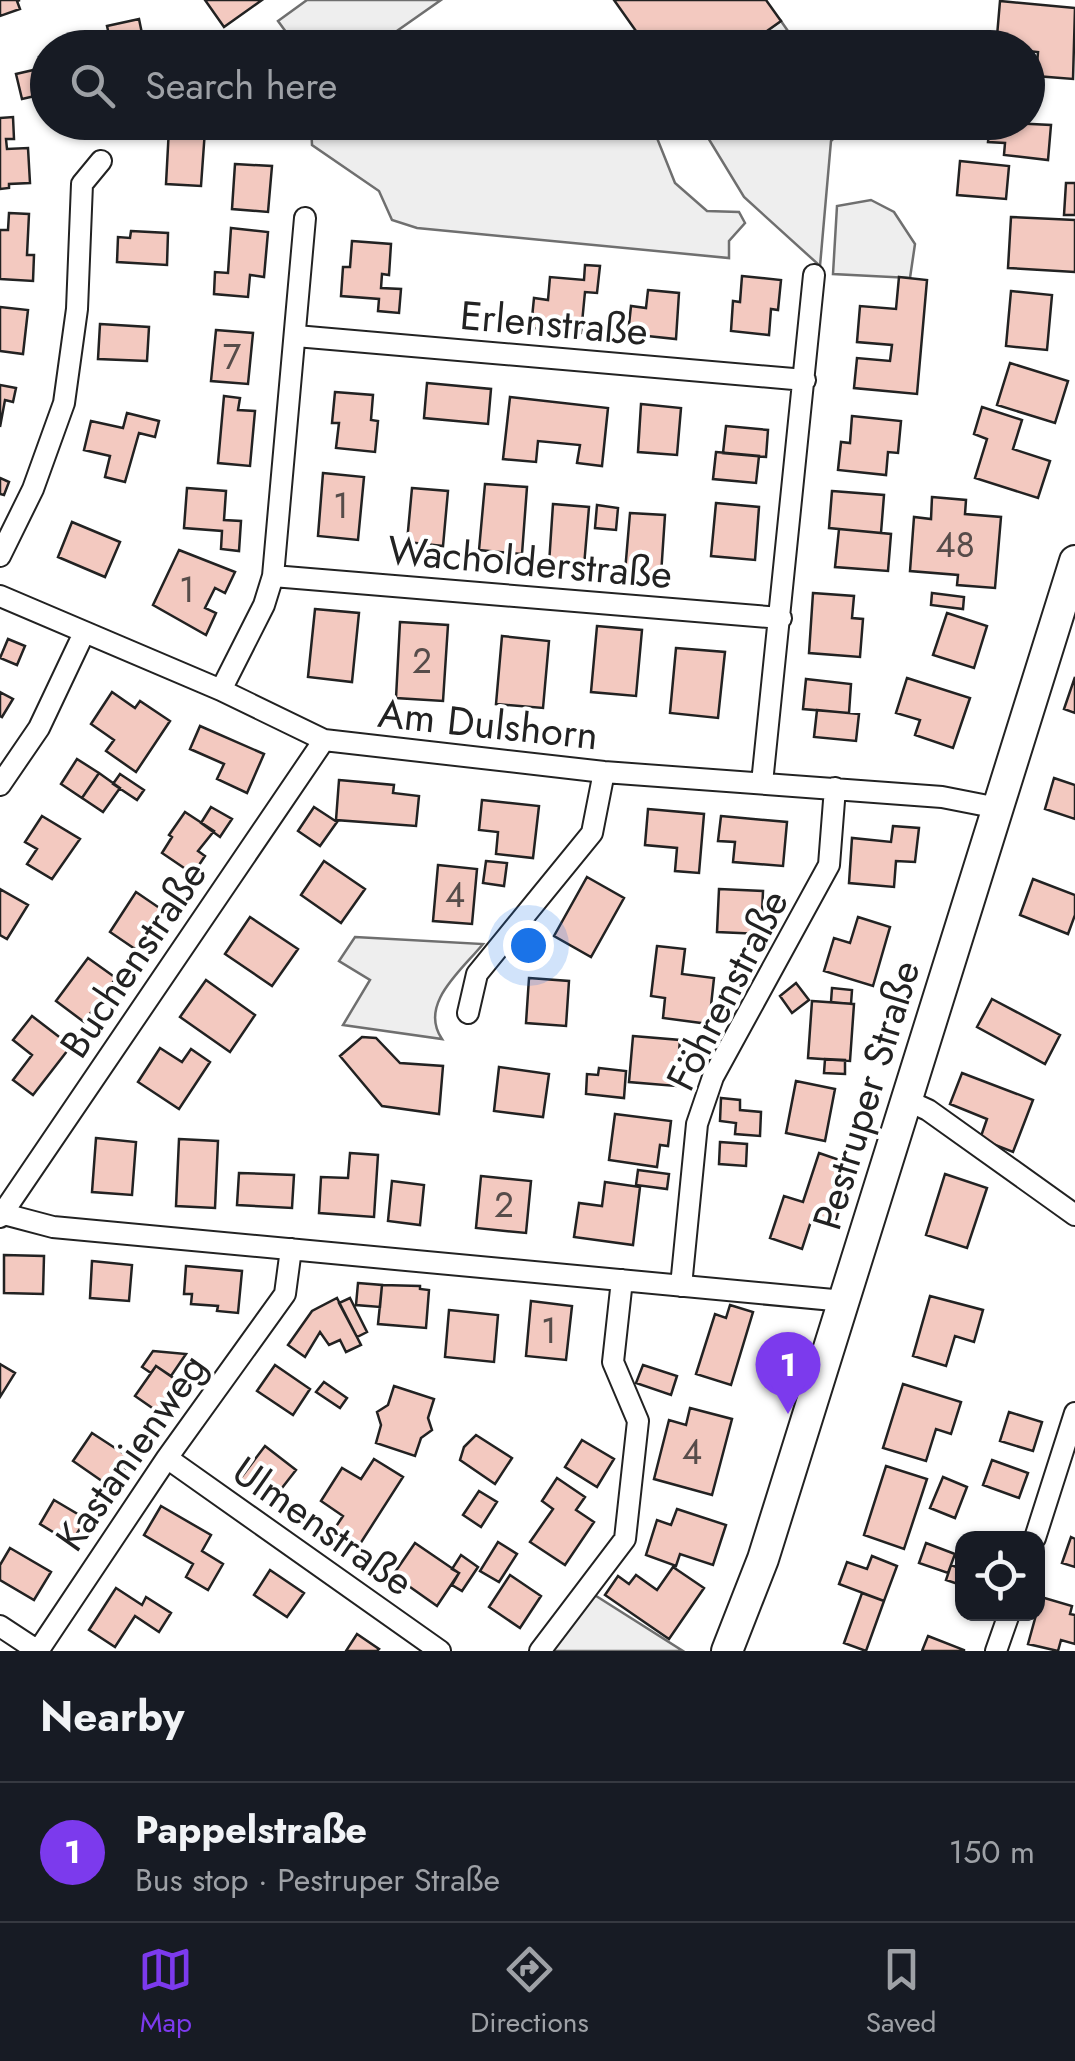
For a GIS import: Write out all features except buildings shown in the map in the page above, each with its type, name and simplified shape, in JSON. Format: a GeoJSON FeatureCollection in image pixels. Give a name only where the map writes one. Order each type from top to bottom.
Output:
{"type":"FeatureCollection","features":[{"type":"Feature","properties":{"kind":"street"},"geometry":{"type":"LineString","coordinates":[[0,556],[33,489],[64,403],[77,309],[82,184],[102,160]]}},
{"type":"Feature","properties":{"kind":"street"},"geometry":{"type":"LineString","coordinates":[[221,690],[264,606],[273,576],[305,218]]}},
{"type":"Feature","properties":{"kind":"street"},"geometry":{"type":"LineString","coordinates":[[762,782],[814,275]]}},
{"type":"Feature","properties":{"kind":"street","name":"Erlenstraße"},"geometry":{"type":"LineString","coordinates":[[296,336],[806,380]]}},
{"type":"Feature","properties":{"kind":"street","name":"Pestruper Straße"},"geometry":{"type":"LineString","coordinates":[[727,1651],[763,1559],[1075,561]]}},
{"type":"Feature","properties":{"kind":"street","name":"Wacholderstraße"},"geometry":{"type":"LineString","coordinates":[[273,576],[781,618]]}},
{"type":"Feature","properties":{"kind":"street","name":"Am Dulshorn"},"geometry":{"type":"LineString","coordinates":[[0,596],[221,690],[324,740],[604,772],[942,796],[998,808]]}},
{"type":"Feature","properties":{"kind":"street"},"geometry":{"type":"LineString","coordinates":[[0,786],[39,728],[84,633]]}},
{"type":"Feature","properties":{"kind":"street","name":"Buchenstraße"},"geometry":{"type":"LineString","coordinates":[[1,1215],[324,740]]}},
{"type":"Feature","properties":{"kind":"street"},"geometry":{"type":"LineString","coordinates":[[468,1013],[477,974],[592,833],[604,772]]}},
{"type":"Feature","properties":{"kind":"street","name":"Föhrenstraße"},"geometry":{"type":"LineString","coordinates":[[682,1286],[697,1124],[713,1077],[830,864],[835,788]]}},
{"type":"Feature","properties":{"kind":"street"},"geometry":{"type":"LineString","coordinates":[[906,1100],[928,1110],[1075,1215]]}},
{"type":"Feature","properties":{"kind":"street"},"geometry":{"type":"LineString","coordinates":[[1,1215],[53,1227],[844,1301]]}},
{"type":"Feature","properties":{"kind":"street","name":"Kastanienweg"},"geometry":{"type":"LineString","coordinates":[[0,1626],[38,1651],[166,1458],[285,1294],[290,1249]]}},
{"type":"Feature","properties":{"kind":"street"},"geometry":{"type":"LineString","coordinates":[[540,1651],[625,1539],[638,1421],[613,1362],[622,1280]]}},
{"type":"Feature","properties":{"kind":"street"},"geometry":{"type":"LineString","coordinates":[[1037,1531],[1075,1414]]}},
{"type":"Feature","properties":{"kind":"street","name":"Ulmenstraße"},"geometry":{"type":"LineString","coordinates":[[166,1458],[440,1651]]}},
{"type":"Feature","properties":{"kind":"street"},"geometry":{"type":"LineString","coordinates":[[996,1651],[1007,1621]]}},
{"type":"Feature","properties":{"kind":"shaded area"},"geometry":{"type":"Polygon","coordinates":[[[307,0],[441,0],[398,30],[285,30],[278,21],[307,0]]]}},
{"type":"Feature","properties":{"kind":"shaded area"},"geometry":{"type":"Polygon","coordinates":[[[781,21],[787,30],[768,30],[781,21]]]}},
{"type":"Feature","properties":{"kind":"shaded area"},"geometry":{"type":"Polygon","coordinates":[[[312,140],[658,140],[675,183],[707,211],[739,212],[745,223],[729,241],[729,258],[417,228],[392,220],[379,191],[312,145],[312,140]]]}},
{"type":"Feature","properties":{"kind":"shaded area"},"geometry":{"type":"Polygon","coordinates":[[[709,140],[832,140],[820,266],[744,197],[709,140]]]}},
{"type":"Feature","properties":{"kind":"shaded area"},"geometry":{"type":"Polygon","coordinates":[[[871,200],[894,212],[915,244],[910,278],[833,274],[837,206],[871,200]]]}},
{"type":"Feature","properties":{"kind":"shaded area"},"geometry":{"type":"Polygon","coordinates":[[[355,937],[483,944],[454,976],[439,1000],[436,1026],[442,1039],[343,1025],[370,980],[339,961],[355,937]]]}},
{"type":"Feature","properties":{"kind":"shaded area"},"geometry":{"type":"Polygon","coordinates":[[[593,1594],[683,1651],[552,1651],[593,1594]]]}},
{"type":"Feature","properties":{"kind":"place","name":"Pappelstraße"},"geometry":{"type":"Point","coordinates":[788,1414]}}]}
